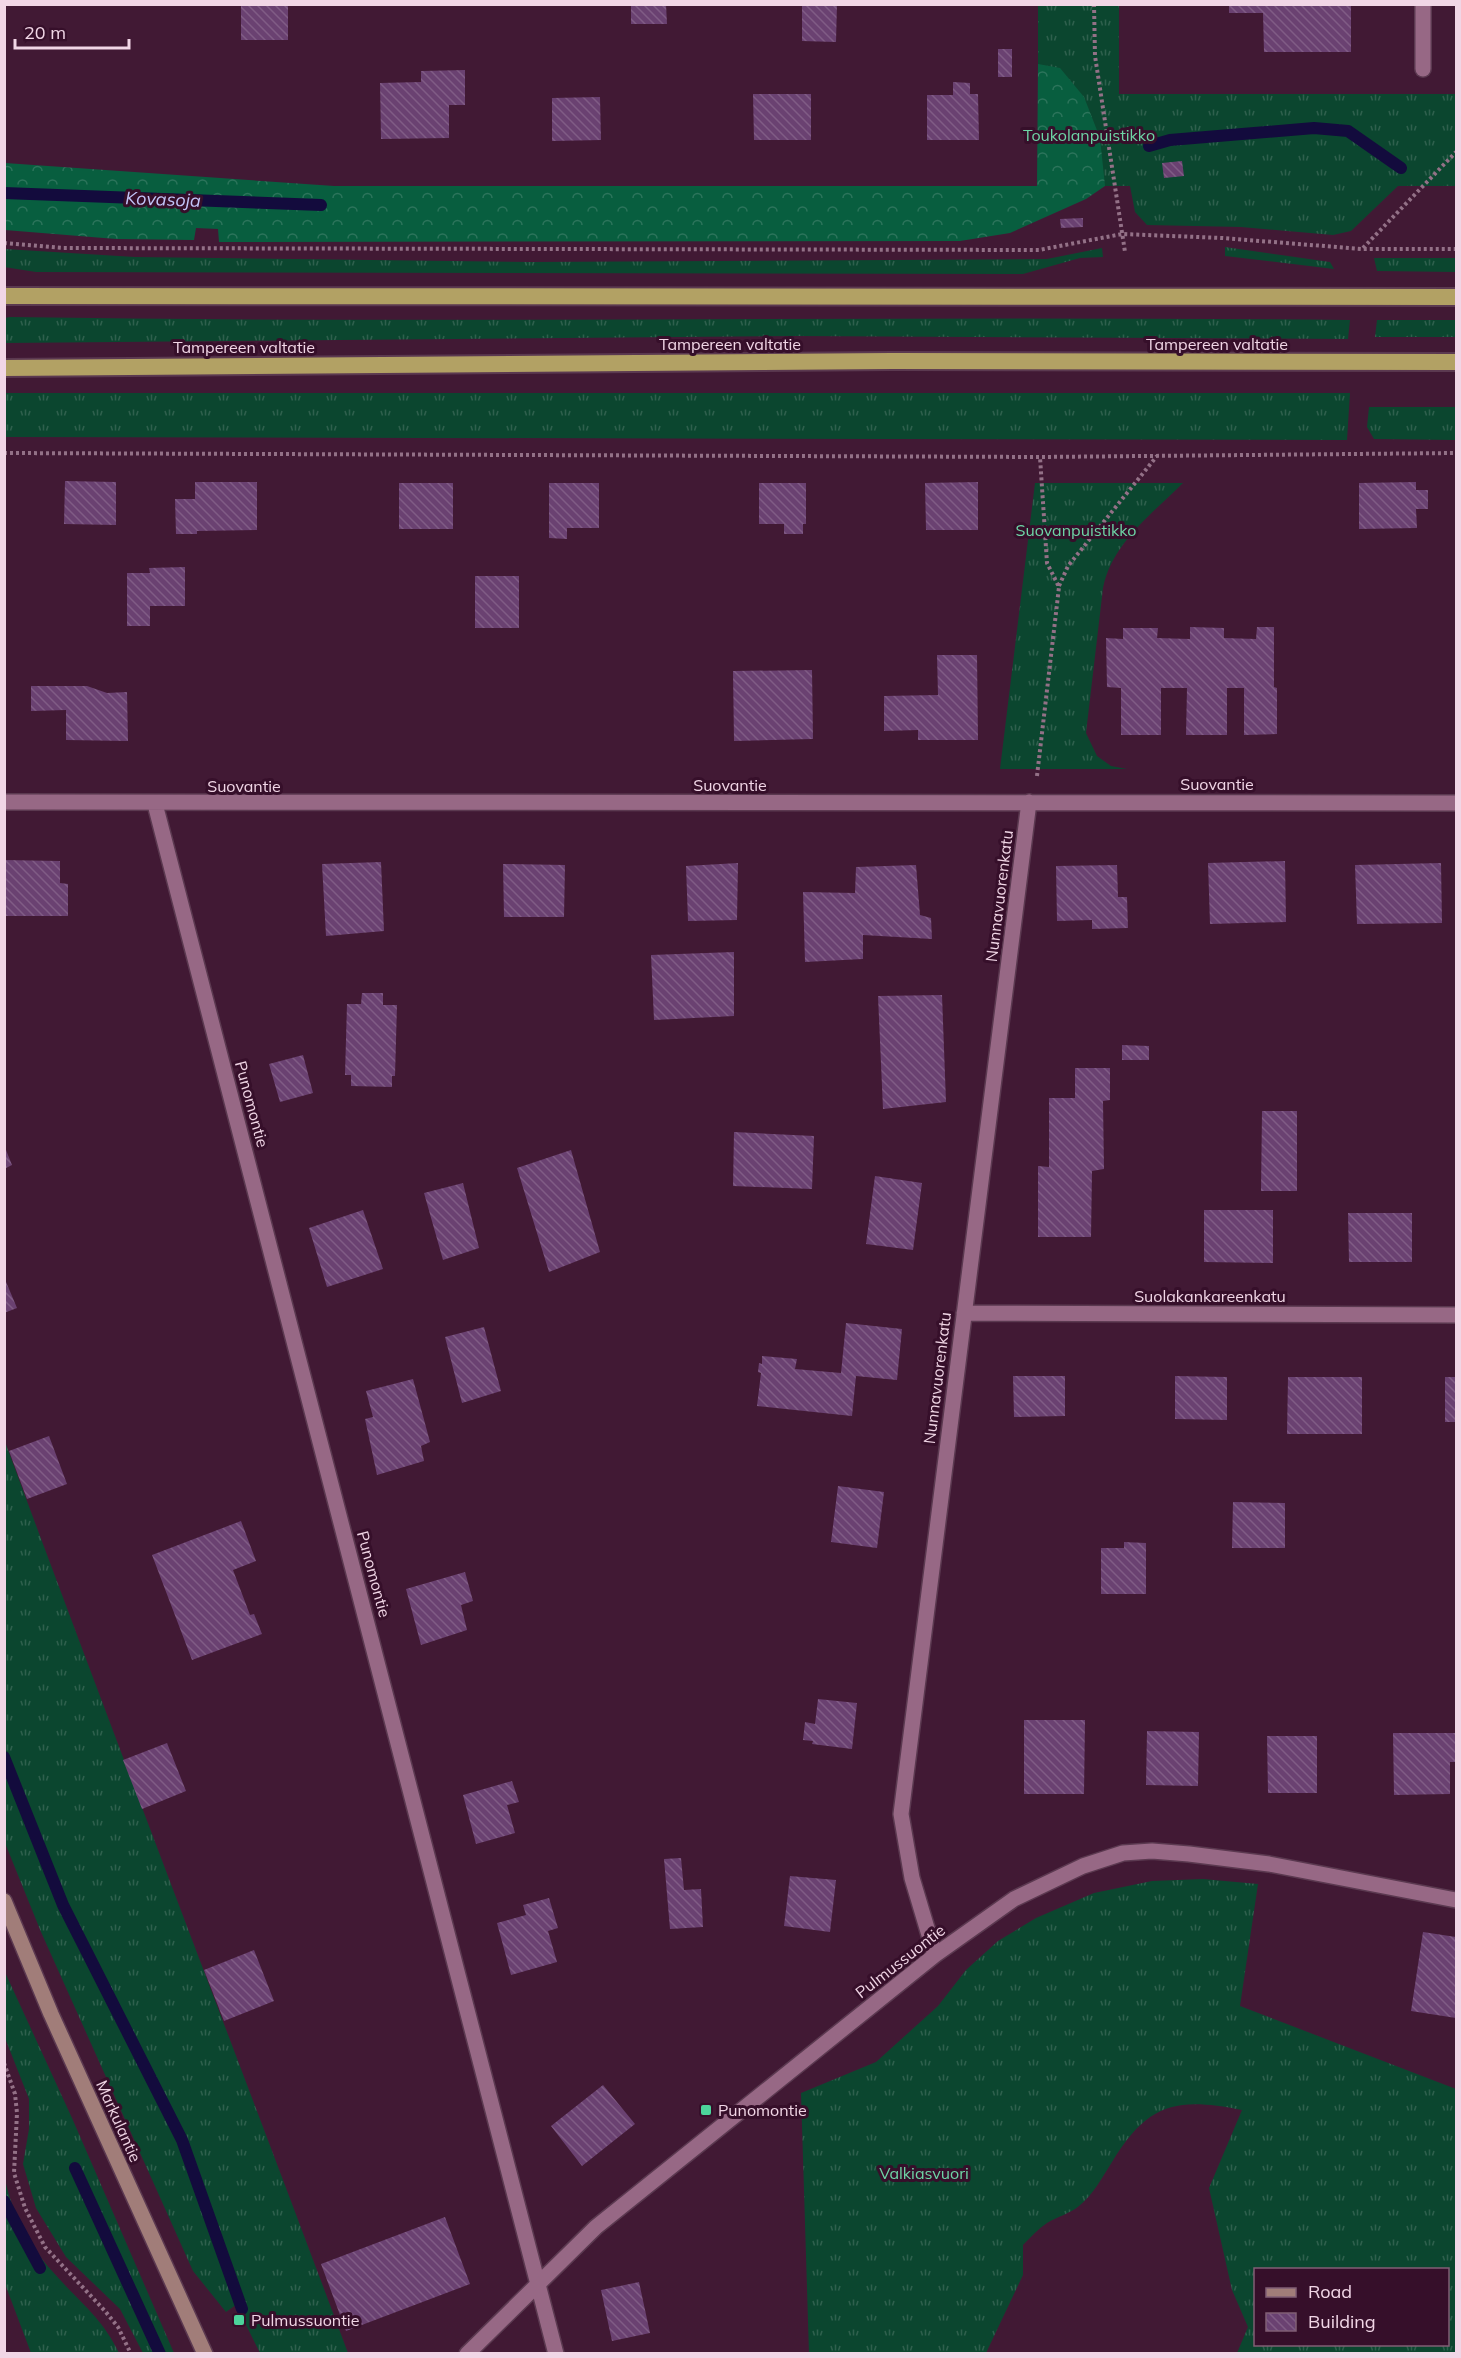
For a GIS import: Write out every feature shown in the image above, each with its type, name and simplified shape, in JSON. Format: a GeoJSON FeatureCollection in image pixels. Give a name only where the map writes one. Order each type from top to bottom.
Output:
{"type":"FeatureCollection","features":[{"type":"Feature","properties":{"kind":"highway"},"geometry":{"type":"LineString","coordinates":[[4,296],[1456,297]]}},
{"type":"Feature","properties":{"kind":"highway","name":"Tampereen valtatie"},"geometry":{"type":"LineString","coordinates":[[4,368],[880,361],[1456,362]]}},
{"type":"Feature","properties":{"kind":"main road","name":"Markulantie"},"geometry":{"type":"LineString","coordinates":[[4,1901],[51,2014],[205,2354]]}},
{"type":"Feature","properties":{"kind":"street"},"geometry":{"type":"LineString","coordinates":[[1422,69],[1423,4]]}},
{"type":"Feature","properties":{"kind":"street","name":"Suovantie"},"geometry":{"type":"LineString","coordinates":[[4,802],[155,804],[1456,802]]}},
{"type":"Feature","properties":{"kind":"street","name":"Nunnavuorenkatu"},"geometry":{"type":"LineString","coordinates":[[936,1955],[912,1878],[901,1814],[1029,802]]}},
{"type":"Feature","properties":{"kind":"street","name":"Punomontie"},"geometry":{"type":"LineString","coordinates":[[155,804],[556,2354]]}},
{"type":"Feature","properties":{"kind":"street","name":"Suolakankareenkatu"},"geometry":{"type":"LineString","coordinates":[[964,1312],[1456,1315]]}},
{"type":"Feature","properties":{"kind":"street","name":"Pulmussuontie"},"geometry":{"type":"LineString","coordinates":[[466,2354],[538,2281],[596,2227],[936,1955],[1014,1899],[1083,1866],[1123,1853],[1152,1851],[1269,1864],[1456,1900]]}},
{"type":"Feature","properties":{"kind":"path"},"geometry":{"type":"LineString","coordinates":[[1094,4],[1095,56],[1125,252]]}},
{"type":"Feature","properties":{"kind":"path"},"geometry":{"type":"LineString","coordinates":[[1362,249],[1456,152]]}},
{"type":"Feature","properties":{"kind":"path"},"geometry":{"type":"LineString","coordinates":[[4,243],[63,248],[1039,250],[1122,234],[1222,238],[1362,249],[1456,249]]}},
{"type":"Feature","properties":{"kind":"path"},"geometry":{"type":"LineString","coordinates":[[4,453],[1040,457],[1456,453]]}},
{"type":"Feature","properties":{"kind":"path"},"geometry":{"type":"LineString","coordinates":[[1029,802],[1037,779],[1059,587],[1068,566],[1156,456]]}},
{"type":"Feature","properties":{"kind":"path"},"geometry":{"type":"LineString","coordinates":[[1040,457],[1047,563],[1059,587]]}},
{"type":"Feature","properties":{"kind":"path"},"geometry":{"type":"LineString","coordinates":[[4,2063],[15,2094],[17,2113],[14,2173],[30,2219],[56,2261],[92,2295],[118,2328],[131,2354]]}},
{"type":"Feature","properties":{"kind":"green space","name":"Toukolanpuistikko"},"geometry":{"type":"Polygon","coordinates":[[[1038,5],[1119,5],[1119,94],[1456,94],[1456,186],[1398,186],[1351,231],[1333,235],[1241,227],[1147,225],[1135,212],[1130,186],[1038,186],[1038,5]]]}},
{"type":"Feature","properties":{"kind":"green space"},"geometry":{"type":"Polygon","coordinates":[[[1038,64],[1060,68],[1084,97],[1100,138],[1105,186],[1086,199],[1010,233],[960,241],[219,242],[218,229],[196,228],[194,240],[116,239],[5,230],[5,163],[334,186],[1037,186],[1038,64]]]}},
{"type":"Feature","properties":{"kind":"green space"},"geometry":{"type":"Polygon","coordinates":[[[1225,247],[1330,262],[1334,269],[1225,256],[1225,247]]]}},
{"type":"Feature","properties":{"kind":"green space"},"geometry":{"type":"Polygon","coordinates":[[[1102,248],[1103,257],[1080,258],[1023,274],[36,272],[4,267],[5,249],[135,257],[530,262],[1047,259],[1102,248]]]}},
{"type":"Feature","properties":{"kind":"green space"},"geometry":{"type":"Polygon","coordinates":[[[1374,258],[1456,258],[1456,272],[1377,271],[1374,258]]]}},
{"type":"Feature","properties":{"kind":"green space"},"geometry":{"type":"Polygon","coordinates":[[[5,318],[345,320],[1015,318],[1350,320],[1348,339],[795,336],[5,343],[5,318]]]}},
{"type":"Feature","properties":{"kind":"green space"},"geometry":{"type":"Polygon","coordinates":[[[1377,320],[1456,320],[1456,337],[1375,337],[1377,320]]]}},
{"type":"Feature","properties":{"kind":"green space"},"geometry":{"type":"Polygon","coordinates":[[[5,393],[1350,393],[1347,440],[5,437],[5,393]]]}},
{"type":"Feature","properties":{"kind":"green space"},"geometry":{"type":"Polygon","coordinates":[[[1369,407],[1456,407],[1456,440],[1374,439],[1367,427],[1369,407]]]}},
{"type":"Feature","properties":{"kind":"green space","name":"Suovanpuistikko"},"geometry":{"type":"Polygon","coordinates":[[[1035,483],[1183,483],[1146,518],[1124,543],[1108,572],[1103,588],[1086,733],[1097,756],[1111,766],[1127,769],[1000,769],[1035,483]]]}},
{"type":"Feature","properties":{"kind":"green space"},"geometry":{"type":"Polygon","coordinates":[[[4,1439],[348,2353],[260,2353],[236,2305],[226,2312],[193,2271],[41,1932],[5,1843],[4,1439]]]}},
{"type":"Feature","properties":{"kind":"green space","name":"Valkiasvuori"},"geometry":{"type":"Polygon","coordinates":[[[1203,1879],[1258,1884],[1240,2006],[1456,2089],[1456,2353],[1237,2353],[1248,2327],[1232,2290],[1209,2188],[1242,2110],[1199,2104],[1166,2109],[1138,2127],[1084,2202],[1072,2211],[1044,2225],[1023,2245],[1023,2275],[986,2353],[809,2353],[801,2093],[876,2062],[938,2006],[966,1970],[998,1941],[1036,1918],[1094,1893],[1152,1881],[1203,1879]]]}},
{"type":"Feature","properties":{"kind":"green space"},"geometry":{"type":"Polygon","coordinates":[[[4,1970],[72,2118],[174,2353],[143,2353],[120,2309],[66,2257],[36,2208],[23,2164],[29,2129],[29,2099],[5,2038],[4,1970]]]}},
{"type":"Feature","properties":{"kind":"green space"},"geometry":{"type":"Polygon","coordinates":[[[4,2174],[16,2214],[36,2251],[97,2319],[119,2353],[31,2353],[5,2284],[4,2174]]]}},
{"type":"Feature","properties":{"kind":"building"},"geometry":{"type":"Polygon","coordinates":[[[241,4],[288,4],[288,40],[241,40],[241,4]]]}},
{"type":"Feature","properties":{"kind":"building"},"geometry":{"type":"Polygon","coordinates":[[[631,4],[666,4],[667,24],[631,24],[631,4]]]}},
{"type":"Feature","properties":{"kind":"building"},"geometry":{"type":"Polygon","coordinates":[[[802,4],[837,4],[836,42],[802,41],[802,4]]]}},
{"type":"Feature","properties":{"kind":"building"},"geometry":{"type":"Polygon","coordinates":[[[1229,4],[1351,4],[1351,52],[1264,52],[1263,13],[1229,13],[1229,4]]]}},
{"type":"Feature","properties":{"kind":"building"},"geometry":{"type":"Polygon","coordinates":[[[998,49],[1012,49],[1012,77],[998,77],[998,49]]]}},
{"type":"Feature","properties":{"kind":"building"},"geometry":{"type":"Polygon","coordinates":[[[465,70],[465,105],[449,105],[449,138],[381,139],[380,83],[421,82],[421,71],[465,70]]]}},
{"type":"Feature","properties":{"kind":"building"},"geometry":{"type":"Polygon","coordinates":[[[953,82],[970,83],[970,94],[978,94],[979,140],[927,140],[927,95],[953,95],[953,82]]]}},
{"type":"Feature","properties":{"kind":"building"},"geometry":{"type":"Polygon","coordinates":[[[753,94],[811,94],[811,140],[754,140],[753,94]]]}},
{"type":"Feature","properties":{"kind":"building"},"geometry":{"type":"Polygon","coordinates":[[[600,97],[601,140],[552,141],[552,98],[600,97]]]}},
{"type":"Feature","properties":{"kind":"building"},"geometry":{"type":"Polygon","coordinates":[[[1182,161],[1184,176],[1164,178],[1162,163],[1182,161]]]}},
{"type":"Feature","properties":{"kind":"building"},"geometry":{"type":"Polygon","coordinates":[[[1083,218],[1083,227],[1061,228],[1060,219],[1083,218]]]}},
{"type":"Feature","properties":{"kind":"building"},"geometry":{"type":"Polygon","coordinates":[[[65,481],[116,482],[116,525],[64,524],[65,481]]]}},
{"type":"Feature","properties":{"kind":"building"},"geometry":{"type":"Polygon","coordinates":[[[195,482],[257,482],[257,530],[197,531],[197,534],[176,534],[175,499],[195,499],[195,482]]]}},
{"type":"Feature","properties":{"kind":"building"},"geometry":{"type":"Polygon","coordinates":[[[978,482],[978,530],[926,530],[925,483],[978,482]]]}},
{"type":"Feature","properties":{"kind":"building"},"geometry":{"type":"Polygon","coordinates":[[[1416,482],[1416,490],[1428,490],[1428,509],[1416,509],[1417,528],[1359,529],[1359,483],[1416,482]]]}},
{"type":"Feature","properties":{"kind":"building"},"geometry":{"type":"Polygon","coordinates":[[[399,483],[453,483],[453,529],[399,529],[399,483]]]}},
{"type":"Feature","properties":{"kind":"building"},"geometry":{"type":"Polygon","coordinates":[[[549,483],[599,483],[599,528],[567,528],[567,539],[549,538],[549,483]]]}},
{"type":"Feature","properties":{"kind":"building"},"geometry":{"type":"Polygon","coordinates":[[[759,483],[806,483],[806,524],[803,524],[803,534],[784,534],[784,524],[759,524],[759,483]]]}},
{"type":"Feature","properties":{"kind":"building"},"geometry":{"type":"Polygon","coordinates":[[[185,567],[185,606],[150,606],[150,626],[127,626],[127,573],[150,573],[149,568],[185,567]]]}},
{"type":"Feature","properties":{"kind":"building"},"geometry":{"type":"Polygon","coordinates":[[[475,576],[519,576],[519,628],[475,628],[475,576]]]}},
{"type":"Feature","properties":{"kind":"building"},"geometry":{"type":"Polygon","coordinates":[[[1190,627],[1224,628],[1224,638],[1256,639],[1257,627],[1274,627],[1277,734],[1244,735],[1244,688],[1227,688],[1227,735],[1186,735],[1187,688],[1161,688],[1161,735],[1121,735],[1121,688],[1107,687],[1106,638],[1123,639],[1123,628],[1158,628],[1157,638],[1190,639],[1190,627]]]}},
{"type":"Feature","properties":{"kind":"building"},"geometry":{"type":"Polygon","coordinates":[[[937,655],[977,655],[978,740],[918,740],[918,730],[884,731],[884,696],[938,695],[937,655]]]}},
{"type":"Feature","properties":{"kind":"building"},"geometry":{"type":"Polygon","coordinates":[[[812,670],[813,739],[734,741],[733,671],[812,670]]]}},
{"type":"Feature","properties":{"kind":"building"},"geometry":{"type":"Polygon","coordinates":[[[31,686],[87,686],[107,693],[127,692],[128,741],[66,740],[66,710],[31,711],[31,686]]]}},
{"type":"Feature","properties":{"kind":"building"},"geometry":{"type":"Polygon","coordinates":[[[4,860],[60,861],[60,883],[68,884],[68,916],[4,916],[4,860]]]}},
{"type":"Feature","properties":{"kind":"building"},"geometry":{"type":"Polygon","coordinates":[[[1285,861],[1286,922],[1210,924],[1208,863],[1285,861]]]}},
{"type":"Feature","properties":{"kind":"building"},"geometry":{"type":"Polygon","coordinates":[[[381,862],[384,931],[326,936],[322,864],[381,862]]]}},
{"type":"Feature","properties":{"kind":"building"},"geometry":{"type":"Polygon","coordinates":[[[738,863],[737,920],[688,921],[686,866],[738,863]]]}},
{"type":"Feature","properties":{"kind":"building"},"geometry":{"type":"Polygon","coordinates":[[[1441,863],[1442,923],[1357,924],[1355,865],[1441,863]]]}},
{"type":"Feature","properties":{"kind":"building"},"geometry":{"type":"Polygon","coordinates":[[[503,864],[565,865],[564,917],[504,917],[503,864]]]}},
{"type":"Feature","properties":{"kind":"building"},"geometry":{"type":"Polygon","coordinates":[[[916,865],[920,915],[931,918],[932,939],[863,935],[863,959],[805,962],[803,892],[855,893],[856,867],[916,865]]]}},
{"type":"Feature","properties":{"kind":"building"},"geometry":{"type":"Polygon","coordinates":[[[1117,865],[1118,897],[1127,897],[1128,928],[1092,929],[1092,920],[1057,921],[1056,866],[1117,865]]]}},
{"type":"Feature","properties":{"kind":"building"},"geometry":{"type":"Polygon","coordinates":[[[734,952],[734,1016],[654,1020],[651,955],[734,952]]]}},
{"type":"Feature","properties":{"kind":"building"},"geometry":{"type":"Polygon","coordinates":[[[362,993],[383,993],[383,1005],[397,1005],[395,1076],[392,1076],[392,1087],[351,1086],[351,1075],[345,1075],[347,1004],[361,1004],[362,993]]]}},
{"type":"Feature","properties":{"kind":"building"},"geometry":{"type":"Polygon","coordinates":[[[942,995],[946,1102],[883,1109],[878,996],[942,995]]]}},
{"type":"Feature","properties":{"kind":"building"},"geometry":{"type":"Polygon","coordinates":[[[1122,1045],[1149,1046],[1149,1060],[1122,1060],[1122,1045]]]}},
{"type":"Feature","properties":{"kind":"building"},"geometry":{"type":"Polygon","coordinates":[[[303,1055],[313,1093],[280,1102],[269,1064],[303,1055]]]}},
{"type":"Feature","properties":{"kind":"building"},"geometry":{"type":"Polygon","coordinates":[[[1075,1068],[1110,1068],[1110,1100],[1103,1101],[1104,1169],[1092,1171],[1091,1237],[1038,1237],[1038,1166],[1049,1167],[1049,1098],[1075,1098],[1075,1068]]]}},
{"type":"Feature","properties":{"kind":"building"},"geometry":{"type":"Polygon","coordinates":[[[1262,1111],[1297,1111],[1297,1191],[1261,1191],[1262,1111]]]}},
{"type":"Feature","properties":{"kind":"building"},"geometry":{"type":"Polygon","coordinates":[[[734,1132],[814,1136],[812,1189],[733,1186],[734,1132]]]}},
{"type":"Feature","properties":{"kind":"building"},"geometry":{"type":"Polygon","coordinates":[[[4,1145],[12,1165],[4,1169],[4,1145]]]}},
{"type":"Feature","properties":{"kind":"building"},"geometry":{"type":"Polygon","coordinates":[[[571,1150],[600,1252],[549,1272],[517,1168],[571,1150]]]}},
{"type":"Feature","properties":{"kind":"building"},"geometry":{"type":"Polygon","coordinates":[[[875,1176],[922,1183],[913,1250],[866,1244],[875,1176]]]}},
{"type":"Feature","properties":{"kind":"building"},"geometry":{"type":"Polygon","coordinates":[[[463,1183],[479,1248],[443,1260],[424,1193],[463,1183]]]}},
{"type":"Feature","properties":{"kind":"building"},"geometry":{"type":"Polygon","coordinates":[[[363,1210],[383,1269],[327,1287],[309,1228],[363,1210]]]}},
{"type":"Feature","properties":{"kind":"building"},"geometry":{"type":"Polygon","coordinates":[[[1204,1210],[1273,1210],[1273,1263],[1204,1262],[1204,1210]]]}},
{"type":"Feature","properties":{"kind":"building"},"geometry":{"type":"Polygon","coordinates":[[[1348,1213],[1412,1213],[1412,1262],[1349,1262],[1348,1213]]]}},
{"type":"Feature","properties":{"kind":"building"},"geometry":{"type":"Polygon","coordinates":[[[4,1277],[17,1308],[4,1313],[4,1277]]]}},
{"type":"Feature","properties":{"kind":"building"},"geometry":{"type":"Polygon","coordinates":[[[846,1323],[902,1329],[897,1380],[856,1376],[852,1416],[757,1406],[761,1373],[758,1372],[759,1363],[762,1364],[762,1356],[797,1359],[795,1369],[841,1373],[846,1323]]]}},
{"type":"Feature","properties":{"kind":"building"},"geometry":{"type":"Polygon","coordinates":[[[484,1327],[501,1391],[462,1403],[445,1337],[484,1327]]]}},
{"type":"Feature","properties":{"kind":"building"},"geometry":{"type":"Polygon","coordinates":[[[1013,1376],[1065,1376],[1065,1416],[1014,1417],[1013,1376]]]}},
{"type":"Feature","properties":{"kind":"building"},"geometry":{"type":"Polygon","coordinates":[[[1175,1376],[1227,1377],[1227,1420],[1175,1419],[1175,1376]]]}},
{"type":"Feature","properties":{"kind":"building"},"geometry":{"type":"Polygon","coordinates":[[[1288,1377],[1362,1377],[1362,1434],[1287,1434],[1288,1377]]]}},
{"type":"Feature","properties":{"kind":"building"},"geometry":{"type":"Polygon","coordinates":[[[1445,1377],[1456,1377],[1456,1422],[1445,1422],[1445,1377]]]}},
{"type":"Feature","properties":{"kind":"building"},"geometry":{"type":"Polygon","coordinates":[[[413,1379],[430,1442],[421,1446],[424,1461],[377,1475],[365,1419],[373,1417],[366,1391],[413,1379]]]}},
{"type":"Feature","properties":{"kind":"building"},"geometry":{"type":"Polygon","coordinates":[[[49,1436],[67,1484],[27,1499],[9,1451],[49,1436]]]}},
{"type":"Feature","properties":{"kind":"building"},"geometry":{"type":"Polygon","coordinates":[[[838,1486],[884,1492],[877,1548],[831,1542],[838,1486]]]}},
{"type":"Feature","properties":{"kind":"building"},"geometry":{"type":"Polygon","coordinates":[[[1233,1502],[1285,1503],[1285,1548],[1232,1548],[1233,1502]]]}},
{"type":"Feature","properties":{"kind":"building"},"geometry":{"type":"Polygon","coordinates":[[[241,1521],[256,1561],[233,1570],[250,1615],[254,1614],[262,1634],[192,1660],[152,1555],[241,1521]]]}},
{"type":"Feature","properties":{"kind":"building"},"geometry":{"type":"Polygon","coordinates":[[[1124,1542],[1146,1543],[1146,1594],[1101,1594],[1101,1548],[1124,1548],[1124,1542]]]}},
{"type":"Feature","properties":{"kind":"building"},"geometry":{"type":"Polygon","coordinates":[[[465,1572],[473,1601],[461,1605],[467,1630],[421,1645],[406,1589],[465,1572]]]}},
{"type":"Feature","properties":{"kind":"building"},"geometry":{"type":"Polygon","coordinates":[[[818,1699],[857,1703],[852,1749],[812,1744],[813,1741],[803,1740],[805,1722],[815,1724],[818,1699]]]}},
{"type":"Feature","properties":{"kind":"building"},"geometry":{"type":"Polygon","coordinates":[[[1024,1720],[1085,1720],[1084,1794],[1024,1794],[1024,1720]]]}},
{"type":"Feature","properties":{"kind":"building"},"geometry":{"type":"Polygon","coordinates":[[[1147,1731],[1199,1732],[1198,1786],[1146,1785],[1147,1731]]]}},
{"type":"Feature","properties":{"kind":"building"},"geometry":{"type":"Polygon","coordinates":[[[1393,1733],[1456,1733],[1456,1762],[1450,1762],[1450,1794],[1394,1795],[1393,1733]]]}},
{"type":"Feature","properties":{"kind":"building"},"geometry":{"type":"Polygon","coordinates":[[[1267,1736],[1317,1736],[1317,1793],[1268,1793],[1267,1736]]]}},
{"type":"Feature","properties":{"kind":"building"},"geometry":{"type":"Polygon","coordinates":[[[167,1743],[186,1791],[142,1809],[123,1760],[167,1743]]]}},
{"type":"Feature","properties":{"kind":"building"},"geometry":{"type":"Polygon","coordinates":[[[512,1781],[519,1802],[507,1805],[515,1833],[476,1844],[463,1795],[512,1781]]]}},
{"type":"Feature","properties":{"kind":"building"},"geometry":{"type":"Polygon","coordinates":[[[681,1858],[684,1890],[701,1889],[703,1927],[670,1929],[664,1859],[681,1858]]]}},
{"type":"Feature","properties":{"kind":"building"},"geometry":{"type":"Polygon","coordinates":[[[790,1876],[836,1880],[830,1932],[784,1926],[790,1876]]]}},
{"type":"Feature","properties":{"kind":"building"},"geometry":{"type":"Polygon","coordinates":[[[549,1898],[558,1928],[548,1931],[557,1962],[511,1975],[497,1923],[526,1915],[523,1905],[549,1898]]]}},
{"type":"Feature","properties":{"kind":"building"},"geometry":{"type":"Polygon","coordinates":[[[1423,1932],[1456,1937],[1456,2018],[1411,2011],[1423,1932]]]}},
{"type":"Feature","properties":{"kind":"building"},"geometry":{"type":"Polygon","coordinates":[[[254,1950],[274,2001],[224,2021],[204,1970],[254,1950]]]}},
{"type":"Feature","properties":{"kind":"building"},"geometry":{"type":"Polygon","coordinates":[[[603,2085],[635,2124],[582,2166],[551,2126],[603,2085]]]}},
{"type":"Feature","properties":{"kind":"building"},"geometry":{"type":"Polygon","coordinates":[[[445,2217],[470,2284],[346,2331],[321,2264],[445,2217]]]}},
{"type":"Feature","properties":{"kind":"building"},"geometry":{"type":"Polygon","coordinates":[[[639,2282],[650,2333],[612,2341],[601,2290],[639,2282]]]}},
{"type":"Feature","properties":{"kind":"waterway"},"geometry":{"type":"LineString","coordinates":[[1149,146],[1170,140],[1314,128],[1348,131],[1401,168]]}},
{"type":"Feature","properties":{"kind":"waterway","name":"Kovasoja"},"geometry":{"type":"LineString","coordinates":[[4,193],[321,205]]}},
{"type":"Feature","properties":{"kind":"waterway"},"geometry":{"type":"LineString","coordinates":[[4,1757],[63,1905],[182,2140],[242,2309]]}},
{"type":"Feature","properties":{"kind":"waterway"},"geometry":{"type":"LineString","coordinates":[[75,2168],[160,2354]]}},
{"type":"Feature","properties":{"kind":"waterway"},"geometry":{"type":"LineString","coordinates":[[4,2201],[40,2268]]}},
{"type":"Feature","properties":{"kind":"place","name":"Punomontie"},"geometry":{"type":"Point","coordinates":[706,2110]}},
{"type":"Feature","properties":{"kind":"place","name":"Pulmussuontie"},"geometry":{"type":"Point","coordinates":[239,2320]}}]}
